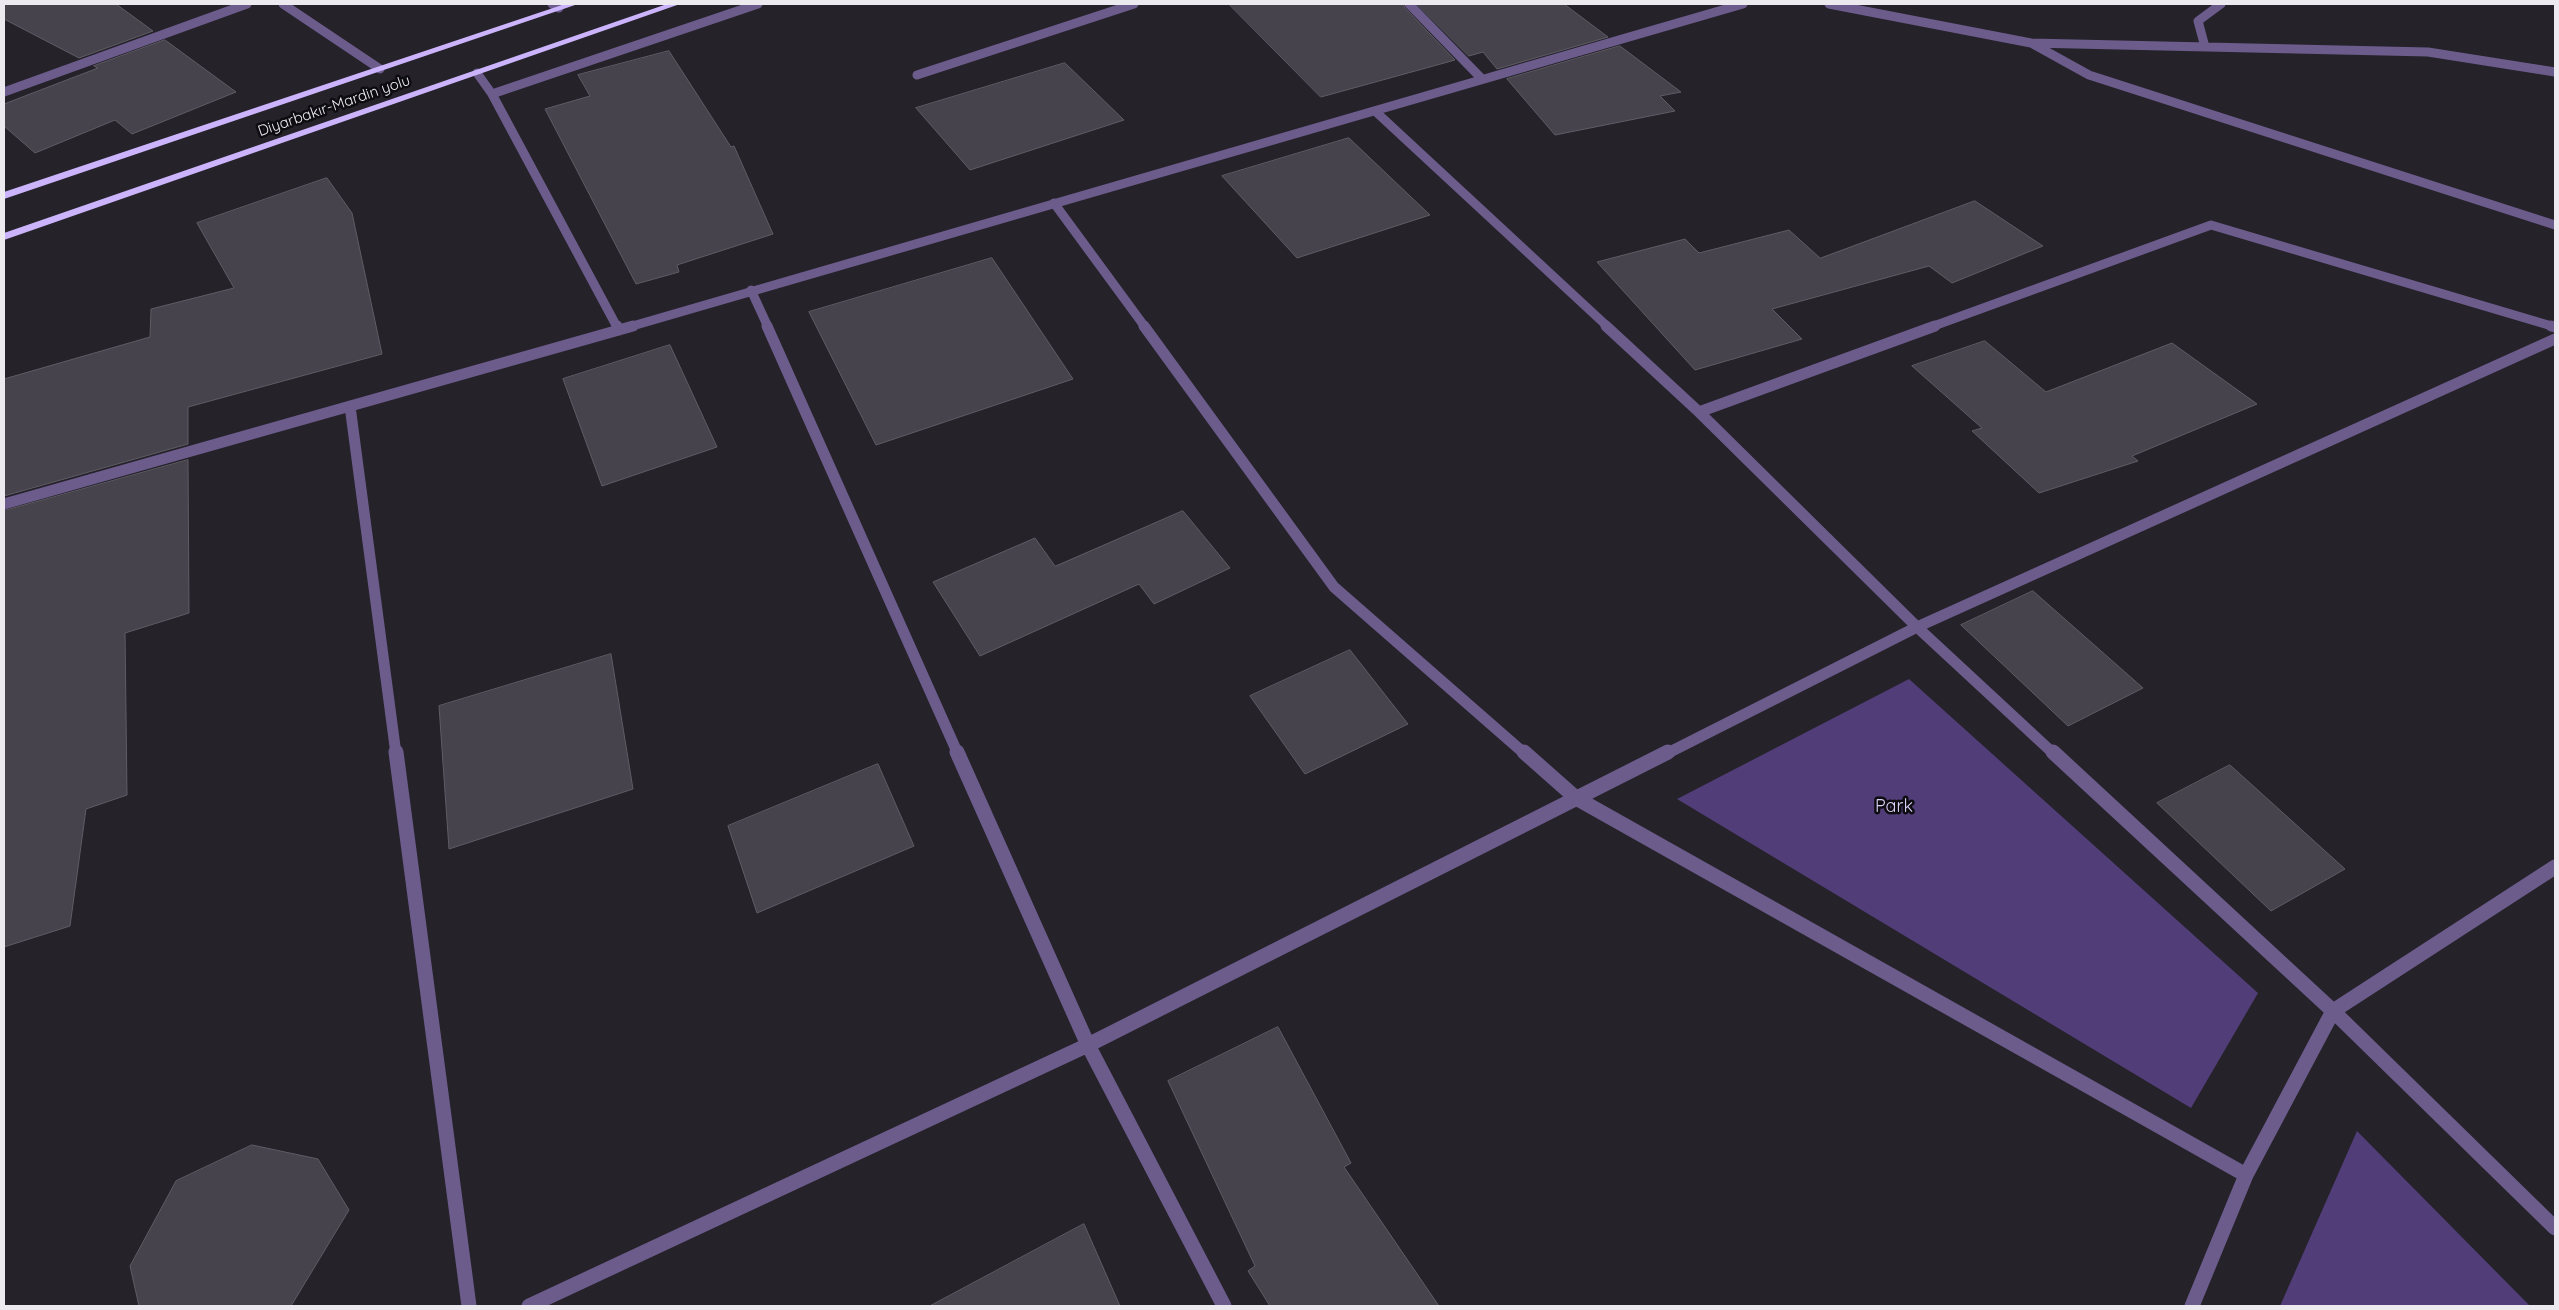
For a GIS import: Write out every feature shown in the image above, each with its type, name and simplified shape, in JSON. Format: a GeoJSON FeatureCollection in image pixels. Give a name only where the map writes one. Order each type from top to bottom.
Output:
{"type":"FeatureCollection","features":[{"type":"Feature","properties":{"kind":"highway","name":"Diyarbakır-Mardin yolu"},"geometry":{"type":"LineString","coordinates":[[4,196],[380,69],[556,6],[573,4]]}},
{"type":"Feature","properties":{"kind":"highway","name":"Diyarbakır-Mardin yolu"},"geometry":{"type":"LineString","coordinates":[[4,237],[675,4]]}},
{"type":"Feature","properties":{"kind":"street"},"geometry":{"type":"LineString","coordinates":[[4,92],[247,4]]}},
{"type":"Feature","properties":{"kind":"street"},"geometry":{"type":"LineString","coordinates":[[283,4],[380,69]]}},
{"type":"Feature","properties":{"kind":"street"},"geometry":{"type":"LineString","coordinates":[[492,94],[758,4]]}},
{"type":"Feature","properties":{"kind":"street"},"geometry":{"type":"LineString","coordinates":[[916,75],[1134,4]]}},
{"type":"Feature","properties":{"kind":"street"},"geometry":{"type":"LineString","coordinates":[[1408,4],[1481,78]]}},
{"type":"Feature","properties":{"kind":"street"},"geometry":{"type":"LineString","coordinates":[[4,504],[619,330],[751,290],[1375,111],[1481,78],[1743,4]]}},
{"type":"Feature","properties":{"kind":"street"},"geometry":{"type":"LineString","coordinates":[[1829,4],[2031,43],[2428,52],[2555,72]]}},
{"type":"Feature","properties":{"kind":"street"},"geometry":{"type":"LineString","coordinates":[[2204,47],[2198,21],[2221,4]]}},
{"type":"Feature","properties":{"kind":"street"},"geometry":{"type":"LineString","coordinates":[[2031,43],[2089,75],[2555,225]]}},
{"type":"Feature","properties":{"kind":"street"},"geometry":{"type":"LineString","coordinates":[[477,72],[492,94],[619,330]]}},
{"type":"Feature","properties":{"kind":"street"},"geometry":{"type":"LineString","coordinates":[[1375,111],[1698,412],[1917,627],[2332,1011],[2555,1228]]}},
{"type":"Feature","properties":{"kind":"street"},"geometry":{"type":"LineString","coordinates":[[1054,203],[1334,587],[1576,798],[2246,1175]]}},
{"type":"Feature","properties":{"kind":"street"},"geometry":{"type":"LineString","coordinates":[[1698,412],[2211,225],[2555,327]]}},
{"type":"Feature","properties":{"kind":"street"},"geometry":{"type":"LineString","coordinates":[[751,290],[1088,1045],[1224,1306]]}},
{"type":"Feature","properties":{"kind":"street"},"geometry":{"type":"LineString","coordinates":[[529,1306],[1088,1045],[1917,627],[2555,339]]}},
{"type":"Feature","properties":{"kind":"street"},"geometry":{"type":"LineString","coordinates":[[350,406],[469,1306]]}},
{"type":"Feature","properties":{"kind":"street"},"geometry":{"type":"LineString","coordinates":[[2192,1306],[2246,1175],[2332,1011],[2555,866]]}},
{"type":"Feature","properties":{"kind":"green space","name":"Park"},"geometry":{"type":"Polygon","coordinates":[[[1909,679],[2258,993],[2191,1108],[1677,799],[1909,679]]]}},
{"type":"Feature","properties":{"kind":"green space"},"geometry":{"type":"Polygon","coordinates":[[[2357,1131],[2530,1306],[2280,1306],[2357,1131]]]}},
{"type":"Feature","properties":{"kind":"building"},"geometry":{"type":"Polygon","coordinates":[[[4,4],[116,4],[153,31],[79,58],[4,19],[4,4]]]}},
{"type":"Feature","properties":{"kind":"building"},"geometry":{"type":"Polygon","coordinates":[[[1229,4],[1403,4],[1455,60],[1321,97],[1229,4]]]}},
{"type":"Feature","properties":{"kind":"building"},"geometry":{"type":"Polygon","coordinates":[[[1417,4],[1564,4],[1608,37],[1497,69],[1483,52],[1469,56],[1417,4]]]}},
{"type":"Feature","properties":{"kind":"building"},"geometry":{"type":"Polygon","coordinates":[[[165,40],[236,92],[132,134],[115,120],[35,153],[4,126],[4,104],[98,68],[94,66],[165,40]]]}},
{"type":"Feature","properties":{"kind":"building"},"geometry":{"type":"Polygon","coordinates":[[[1620,46],[1681,92],[1660,96],[1675,111],[1555,135],[1507,79],[1620,46]]]}},
{"type":"Feature","properties":{"kind":"building"},"geometry":{"type":"Polygon","coordinates":[[[669,51],[731,147],[734,146],[773,234],[677,265],[679,272],[636,284],[545,109],[590,96],[578,75],[669,51]]]}},
{"type":"Feature","properties":{"kind":"building"},"geometry":{"type":"Polygon","coordinates":[[[1065,63],[1124,120],[970,170],[916,108],[1065,63]]]}},
{"type":"Feature","properties":{"kind":"building"},"geometry":{"type":"Polygon","coordinates":[[[1349,138],[1430,215],[1297,258],[1222,176],[1349,138]]]}},
{"type":"Feature","properties":{"kind":"building"},"geometry":{"type":"Polygon","coordinates":[[[327,178],[352,213],[382,354],[188,407],[188,444],[4,496],[4,379],[150,337],[151,309],[234,288],[197,223],[327,178]]]}},
{"type":"Feature","properties":{"kind":"building"},"geometry":{"type":"Polygon","coordinates":[[[1975,201],[2043,246],[1952,283],[1929,266],[1772,309],[1802,339],[1695,370],[1597,262],[1685,239],[1699,253],[1789,230],[1820,258],[1975,201]]]}},
{"type":"Feature","properties":{"kind":"building"},"geometry":{"type":"Polygon","coordinates":[[[992,258],[1073,379],[876,445],[809,312],[992,258]]]}},
{"type":"Feature","properties":{"kind":"building"},"geometry":{"type":"Polygon","coordinates":[[[1985,341],[2046,392],[2172,343],[2257,404],[2132,456],[2138,461],[2039,493],[1972,431],[1982,428],[1912,366],[1985,341]]]}},
{"type":"Feature","properties":{"kind":"building"},"geometry":{"type":"Polygon","coordinates":[[[670,345],[717,447],[602,486],[563,379],[670,345]]]}},
{"type":"Feature","properties":{"kind":"building"},"geometry":{"type":"Polygon","coordinates":[[[188,460],[189,613],[125,633],[127,795],[86,809],[70,926],[4,947],[4,511],[188,460]]]}},
{"type":"Feature","properties":{"kind":"building"},"geometry":{"type":"Polygon","coordinates":[[[1183,511],[1230,568],[1154,604],[1139,584],[980,656],[933,582],[1035,538],[1055,566],[1183,511]]]}},
{"type":"Feature","properties":{"kind":"building"},"geometry":{"type":"Polygon","coordinates":[[[2033,591],[2143,688],[2068,726],[1961,625],[2033,591]]]}},
{"type":"Feature","properties":{"kind":"building"},"geometry":{"type":"Polygon","coordinates":[[[1350,650],[1408,724],[1305,774],[1250,696],[1350,650]]]}},
{"type":"Feature","properties":{"kind":"building"},"geometry":{"type":"Polygon","coordinates":[[[611,654],[633,789],[449,849],[439,706],[611,654]]]}},
{"type":"Feature","properties":{"kind":"building"},"geometry":{"type":"Polygon","coordinates":[[[878,764],[914,846],[757,913],[728,826],[878,764]]]}},
{"type":"Feature","properties":{"kind":"building"},"geometry":{"type":"Polygon","coordinates":[[[2230,765],[2345,869],[2271,911],[2157,803],[2230,765]]]}},
{"type":"Feature","properties":{"kind":"building"},"geometry":{"type":"Polygon","coordinates":[[[1278,1027],[1351,1163],[1344,1167],[1439,1306],[1270,1306],[1248,1271],[1255,1266],[1168,1081],[1278,1027]]]}},
{"type":"Feature","properties":{"kind":"building"},"geometry":{"type":"Polygon","coordinates":[[[252,1145],[318,1159],[349,1210],[291,1306],[139,1306],[130,1266],[176,1181],[252,1145]]]}},
{"type":"Feature","properties":{"kind":"building"},"geometry":{"type":"Polygon","coordinates":[[[1084,1224],[1120,1306],[930,1306],[1084,1224]]]}}]}
